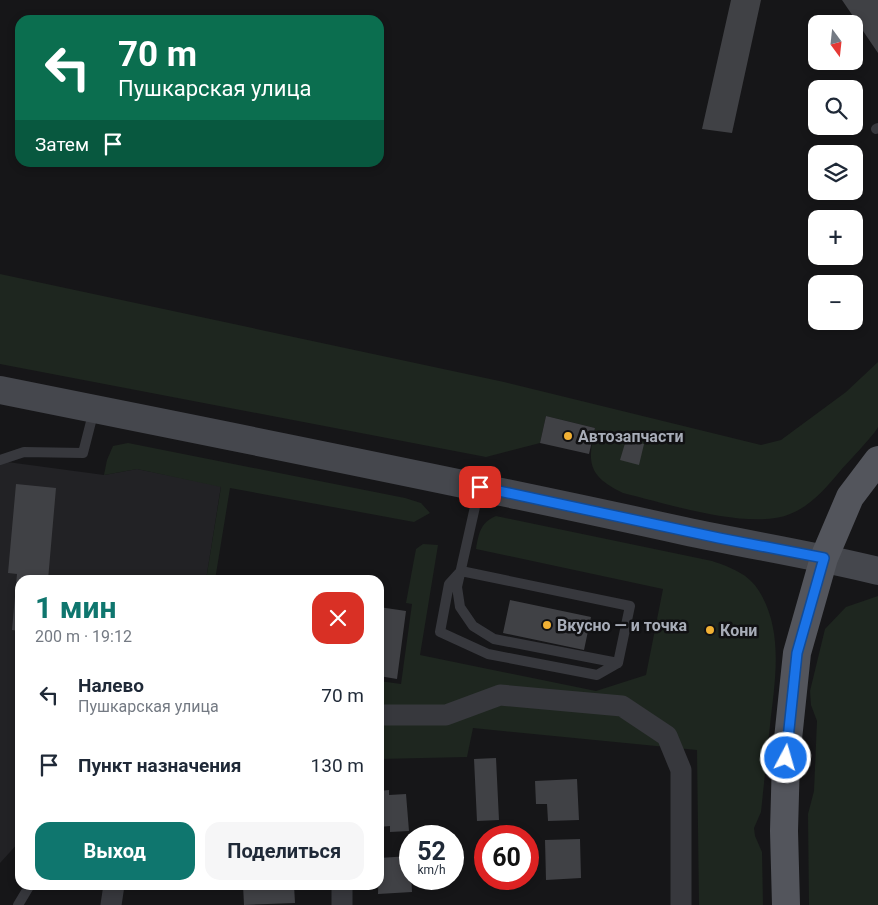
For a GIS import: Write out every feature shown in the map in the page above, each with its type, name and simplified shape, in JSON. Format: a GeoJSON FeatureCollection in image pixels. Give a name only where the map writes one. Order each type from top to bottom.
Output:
{"type":"FeatureCollection","features":[{"type":"Feature","properties":{"kind":"main road"},"geometry":{"type":"LineString","coordinates":[[0,390],[480,487],[719,538],[824,558],[878,571]]}},
{"type":"Feature","properties":{"kind":"main road"},"geometry":{"type":"LineString","coordinates":[[786,905],[784,831],[786,758],[797,653],[824,558],[850,497],[878,460]]}},
{"type":"Feature","properties":{"kind":"street"},"geometry":{"type":"LineString","coordinates":[[384,715],[446,714],[500,695],[622,706],[667,736],[680,770],[682,905]]}},
{"type":"Feature","properties":{"kind":"street"},"geometry":{"type":"LineString","coordinates":[[111,905],[113,890]]}},
{"type":"Feature","properties":{"kind":"street"},"geometry":{"type":"LineString","coordinates":[[342,890],[342,905]]}},
{"type":"Feature","properties":{"kind":"lane"},"geometry":{"type":"LineString","coordinates":[[0,460],[24,452],[83,453],[95,409]]}},
{"type":"Feature","properties":{"kind":"lane"},"geometry":{"type":"LineString","coordinates":[[480,487],[457,587],[460,607],[473,626],[494,639],[618,663]]}},
{"type":"Feature","properties":{"kind":"lane"},"geometry":{"type":"LineString","coordinates":[[460,571],[630,606],[618,663]]}},
{"type":"Feature","properties":{"kind":"lane"},"geometry":{"type":"LineString","coordinates":[[460,571],[449,584],[440,632],[488,654],[597,674],[618,663]]}},
{"type":"Feature","properties":{"kind":"lane"},"geometry":{"type":"LineString","coordinates":[[18,905],[27,890]]}},
{"type":"Feature","properties":{"kind":"shaded area"},"geometry":{"type":"Polygon","coordinates":[[[0,274],[504,382],[761,445],[781,440],[846,392],[878,362],[878,427],[867,442],[824,489],[798,511],[773,518],[753,519],[707,514],[623,493],[611,487],[603,481],[593,467],[591,451],[595,428],[546,416],[540,443],[486,457],[0,364],[0,274]]]}},
{"type":"Feature","properties":{"kind":"shaded area"},"geometry":{"type":"Polygon","coordinates":[[[128,443],[405,498],[421,503],[430,513],[414,522],[230,488],[216,575],[207,575],[221,487],[137,469],[104,475],[107,460],[113,446],[128,443]]]}},
{"type":"Feature","properties":{"kind":"shaded area"},"geometry":{"type":"Polygon","coordinates":[[[0,461],[104,475],[137,469],[221,486],[207,575],[15,575],[15,846],[0,863],[0,461]]]}},
{"type":"Feature","properties":{"kind":"shaded area"},"geometry":{"type":"Polygon","coordinates":[[[496,516],[712,561],[732,569],[755,585],[767,606],[775,639],[776,656],[761,812],[754,828],[755,836],[762,852],[763,905],[699,905],[697,750],[473,728],[467,757],[384,759],[384,682],[401,684],[412,604],[406,603],[416,549],[423,544],[438,545],[420,655],[596,691],[646,675],[663,589],[476,549],[479,533],[483,525],[496,516]]]}},
{"type":"Feature","properties":{"kind":"shaded area"},"geometry":{"type":"Polygon","coordinates":[[[878,596],[878,905],[809,905],[808,814],[814,791],[817,721],[811,705],[810,691],[825,629],[846,607],[878,596]]]}},
{"type":"Feature","properties":{"kind":"building"},"geometry":{"type":"Polygon","coordinates":[[[731,0],[761,0],[732,133],[702,129],[731,0]]]}},
{"type":"Feature","properties":{"kind":"building"},"geometry":{"type":"Polygon","coordinates":[[[842,0],[878,0],[878,53],[863,31],[863,15],[852,15],[842,0]]]}},
{"type":"Feature","properties":{"kind":"building","name":"Автозапчасти"},"geometry":{"type":"Polygon","coordinates":[[[546,416],[595,428],[589,454],[540,443],[546,416]]]}},
{"type":"Feature","properties":{"kind":"building"},"geometry":{"type":"Polygon","coordinates":[[[626,440],[644,444],[639,465],[620,460],[626,440]]]}},
{"type":"Feature","properties":{"kind":"building"},"geometry":{"type":"Polygon","coordinates":[[[16,484],[56,488],[48,575],[17,575],[8,573],[16,484]]]}},
{"type":"Feature","properties":{"kind":"building"},"geometry":{"type":"Polygon","coordinates":[[[15,596],[15,630],[12,630],[15,596]]]}},
{"type":"Feature","properties":{"kind":"building","name":"Вкусно — и точка"},"geometry":{"type":"Polygon","coordinates":[[[510,600],[591,617],[584,650],[503,633],[510,600]]]}},
{"type":"Feature","properties":{"kind":"building"},"geometry":{"type":"Polygon","coordinates":[[[384,608],[406,611],[397,679],[384,677],[384,608]]]}},
{"type":"Feature","properties":{"kind":"building"},"geometry":{"type":"Polygon","coordinates":[[[496,758],[499,820],[477,821],[474,759],[496,758]]]}},
{"type":"Feature","properties":{"kind":"building"},"geometry":{"type":"Polygon","coordinates":[[[577,779],[579,820],[548,821],[547,804],[536,804],[535,781],[577,779]]]}},
{"type":"Feature","properties":{"kind":"building"},"geometry":{"type":"Polygon","coordinates":[[[384,790],[389,790],[389,795],[406,794],[409,825],[399,825],[399,832],[390,832],[390,826],[384,827],[384,790]]]}},
{"type":"Feature","properties":{"kind":"building"},"geometry":{"type":"Polygon","coordinates":[[[580,839],[581,878],[546,880],[545,840],[580,839]]]}},
{"type":"Feature","properties":{"kind":"building"},"geometry":{"type":"Polygon","coordinates":[[[399,857],[399,890],[412,890],[412,892],[378,894],[378,890],[384,890],[384,858],[399,857]]]}},
{"type":"Feature","properties":{"kind":"building"},"geometry":{"type":"Polygon","coordinates":[[[243,890],[294,890],[295,903],[244,905],[243,890]]]}},
{"type":"Feature","properties":{"kind":"place","name":"Автозапчасти"},"geometry":{"type":"Point","coordinates":[568,436]}},
{"type":"Feature","properties":{"kind":"place","name":"Вкусно — и точка"},"geometry":{"type":"Point","coordinates":[547,625]}},
{"type":"Feature","properties":{"kind":"place","name":"Кони"},"geometry":{"type":"Point","coordinates":[710,630]}},
{"type":"Feature","properties":{"kind":"route"},"geometry":{"type":"LineString","coordinates":[[480,487],[719,538],[824,558],[797,653],[786,758]]}}]}
